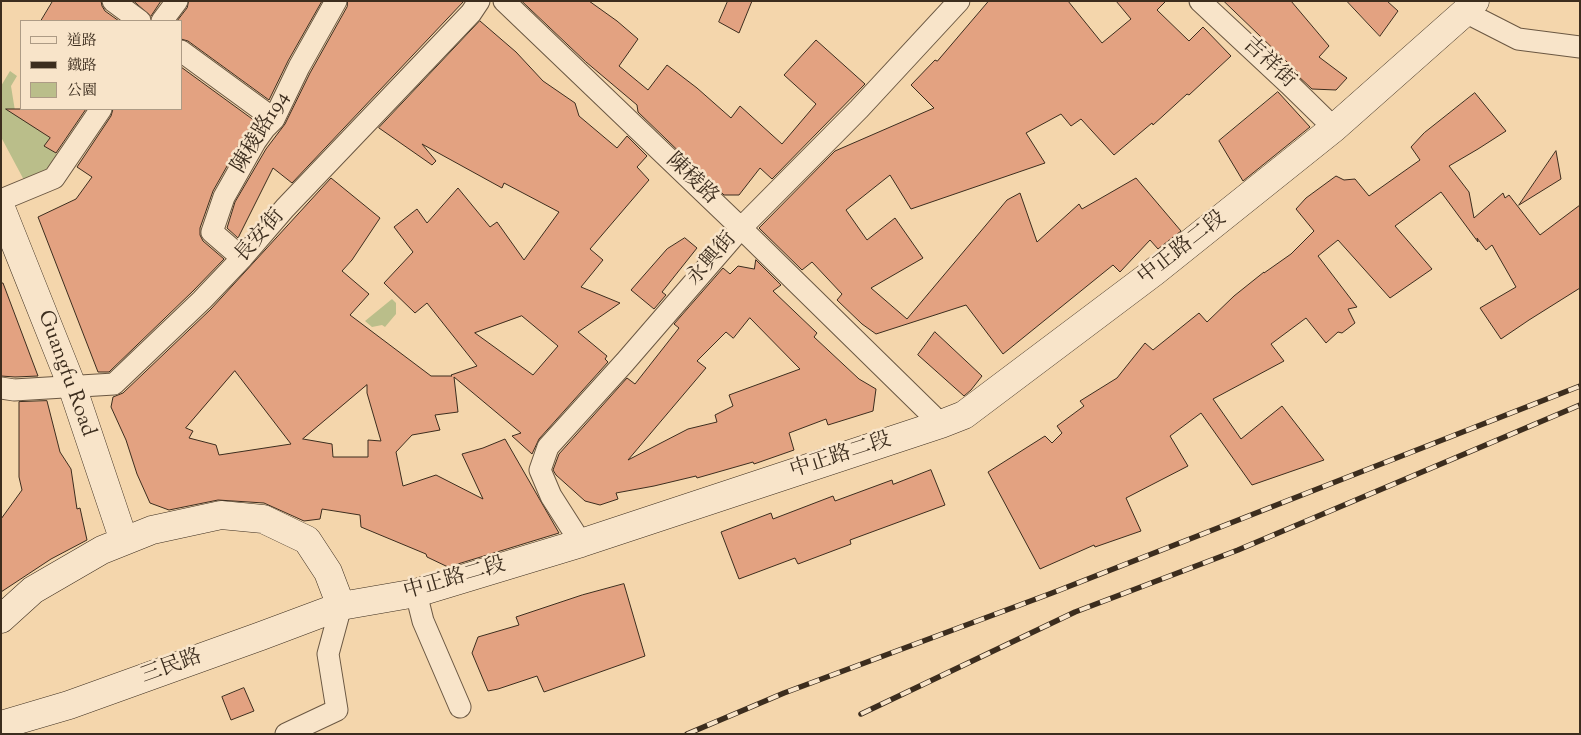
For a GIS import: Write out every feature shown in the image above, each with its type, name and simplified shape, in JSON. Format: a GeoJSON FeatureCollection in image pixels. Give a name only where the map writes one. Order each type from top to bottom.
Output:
{"type":"FeatureCollection","features":[{"type":"Feature","properties":{"kind":"street"},"geometry":{"type":"LineString","coordinates":[[113,1],[139,20]]}},
{"type":"Feature","properties":{"kind":"street"},"geometry":{"type":"LineString","coordinates":[[163,20],[177,1]]}},
{"type":"Feature","properties":{"kind":"street","name":"長安街"},"geometry":{"type":"LineString","coordinates":[[1,388],[14,390],[114,384],[202,300],[242,258],[285,208],[471,13],[479,1]]}},
{"type":"Feature","properties":{"kind":"street","name":"陳稜路"},"geometry":{"type":"LineString","coordinates":[[504,1],[741,228],[941,424]]}},
{"type":"Feature","properties":{"kind":"street","name":"永興街"},"geometry":{"type":"LineString","coordinates":[[581,543],[550,496],[540,470],[548,447],[625,362],[741,228],[859,108],[958,1]]}},
{"type":"Feature","properties":{"kind":"street","name":"吉祥街"},"geometry":{"type":"LineString","coordinates":[[1200,1],[1290,84],[1334,128]]}},
{"type":"Feature","properties":{"kind":"street","name":"陳稜路194"},"geometry":{"type":"LineString","coordinates":[[242,258],[212,232],[224,197],[255,142],[274,119],[298,67],[335,2]]}},
{"type":"Feature","properties":{"kind":"street"},"geometry":{"type":"LineString","coordinates":[[1470,7],[1518,39],[1580,47]]}},
{"type":"Feature","properties":{"kind":"street","name":"中正路二段"},"geometry":{"type":"LineString","coordinates":[[342,606],[416,593],[581,543],[964,415],[1154,272],[1334,128],[1470,7]]}},
{"type":"Feature","properties":{"kind":"street"},"geometry":{"type":"LineString","coordinates":[[182,52],[274,119]]}},
{"type":"Feature","properties":{"kind":"street"},"geometry":{"type":"LineString","coordinates":[[1,200],[54,178],[100,110]]}},
{"type":"Feature","properties":{"kind":"street","name":"Guangfu Road"},"geometry":{"type":"LineString","coordinates":[[1,208],[72,386],[124,541]]}},
{"type":"Feature","properties":{"kind":"street"},"geometry":{"type":"LineString","coordinates":[[1,619],[32,590],[102,550],[152,530],[221,515],[263,518],[307,540],[328,572],[342,606],[328,654],[337,710],[286,734]]}},
{"type":"Feature","properties":{"kind":"street"},"geometry":{"type":"LineString","coordinates":[[416,593],[423,621],[460,707]]}},
{"type":"Feature","properties":{"kind":"street","name":"三民路"},"geometry":{"type":"LineString","coordinates":[[6,725],[70,705],[342,606]]}},
{"type":"Feature","properties":{"kind":"green space"},"geometry":{"type":"Polygon","coordinates":[[[10,71],[17,76],[11,86],[15,111],[50,138],[45,146],[75,166],[62,186],[33,197],[1,137],[1,86],[10,71]]]}},
{"type":"Feature","properties":{"kind":"green space"},"geometry":{"type":"Polygon","coordinates":[[[392,299],[396,303],[396,314],[385,327],[382,325],[372,327],[365,321],[392,299]]]}},
{"type":"Feature","properties":{"kind":"building"},"geometry":{"type":"Polygon","coordinates":[[[53,1],[101,1],[105,11],[118,20],[42,20],[53,1]]]}},
{"type":"Feature","properties":{"kind":"building"},"geometry":{"type":"Polygon","coordinates":[[[134,1],[161,1],[151,16],[134,1]]]}},
{"type":"Feature","properties":{"kind":"building"},"geometry":{"type":"Polygon","coordinates":[[[189,1],[322,1],[288,61],[269,100],[188,41],[182,39],[182,20],[178,20],[187,8],[189,1]]]}},
{"type":"Feature","properties":{"kind":"building"},"geometry":{"type":"Polygon","coordinates":[[[348,1],[464,1],[292,183],[273,168],[238,238],[227,228],[235,202],[266,149],[285,124],[310,73],[347,7],[348,1]]]}},
{"type":"Feature","properties":{"kind":"building"},"geometry":{"type":"Polygon","coordinates":[[[522,1],[589,1],[638,39],[619,66],[648,90],[667,65],[731,118],[740,106],[782,144],[816,104],[784,75],[816,40],[865,84],[772,179],[760,168],[739,195],[724,195],[638,112],[637,105],[586,62],[522,1]]]}},
{"type":"Feature","properties":{"kind":"building"},"geometry":{"type":"Polygon","coordinates":[[[728,1],[752,1],[739,33],[719,22],[728,1]]]}},
{"type":"Feature","properties":{"kind":"building"},"geometry":{"type":"Polygon","coordinates":[[[989,1],[1068,1],[1102,43],[1131,19],[1116,1],[1166,1],[1157,10],[1189,41],[1203,27],[1231,56],[1189,95],[1187,94],[1153,125],[1152,123],[1114,155],[1081,119],[1071,126],[1061,114],[1026,133],[1045,163],[911,209],[890,175],[846,210],[867,240],[895,218],[923,258],[871,288],[907,319],[1007,200],[1020,193],[1037,242],[1079,204],[1082,209],[1136,178],[1181,231],[1158,249],[1150,240],[1120,272],[1113,265],[1003,354],[966,305],[876,334],[862,324],[837,300],[842,294],[812,262],[802,270],[759,228],[835,151],[934,108],[911,85],[935,60],[937,61],[989,1]]]}},
{"type":"Feature","properties":{"kind":"building"},"geometry":{"type":"Polygon","coordinates":[[[1224,1],[1291,1],[1329,46],[1319,57],[1347,78],[1336,90],[1312,89],[1224,1]]]}},
{"type":"Feature","properties":{"kind":"building"},"geometry":{"type":"Polygon","coordinates":[[[1347,1],[1387,1],[1398,11],[1380,36],[1347,1]]]}},
{"type":"Feature","properties":{"kind":"building"},"geometry":{"type":"Polygon","coordinates":[[[480,21],[516,52],[543,81],[575,103],[579,116],[617,148],[627,136],[647,156],[637,167],[649,180],[590,249],[603,260],[581,287],[620,303],[578,332],[607,356],[605,359],[608,362],[539,439],[532,454],[512,436],[521,433],[454,377],[458,412],[435,415],[440,430],[412,435],[396,452],[403,486],[436,475],[483,499],[462,454],[505,439],[559,533],[448,567],[427,557],[426,554],[361,527],[360,515],[322,509],[320,519],[304,521],[264,503],[218,500],[169,510],[150,503],[111,407],[113,397],[123,393],[211,309],[331,178],[380,218],[352,260],[342,271],[369,294],[350,315],[431,376],[452,376],[477,366],[427,303],[415,313],[384,283],[413,252],[394,227],[417,209],[427,223],[458,188],[490,227],[497,222],[524,260],[559,212],[504,183],[502,188],[422,144],[436,161],[432,165],[379,128],[480,21]],[[522,316],[475,333],[533,375],[558,346],[522,316]],[[235,371],[186,428],[193,431],[189,438],[216,445],[219,455],[291,444],[235,371]],[[367,385],[303,439],[332,444],[333,457],[368,457],[368,440],[381,441],[367,393],[367,385]]]}},
{"type":"Feature","properties":{"kind":"building"},"geometry":{"type":"Polygon","coordinates":[[[182,68],[255,121],[244,136],[213,191],[200,228],[200,235],[203,241],[224,259],[109,372],[98,372],[38,217],[76,199],[92,177],[77,167],[111,116],[113,110],[182,110],[182,68]]]}},
{"type":"Feature","properties":{"kind":"building"},"geometry":{"type":"Polygon","coordinates":[[[1278,92],[1310,127],[1243,181],[1219,141],[1278,92]]]}},
{"type":"Feature","properties":{"kind":"building"},"geometry":{"type":"Polygon","coordinates":[[[1475,93],[1506,131],[1449,166],[1469,192],[1474,218],[1503,193],[1505,198],[1509,195],[1540,235],[1580,205],[1580,288],[1501,339],[1480,308],[1516,287],[1492,245],[1486,250],[1477,238],[1478,242],[1441,192],[1395,226],[1432,269],[1390,298],[1338,240],[1318,256],[1357,307],[1348,309],[1355,323],[1342,333],[1338,332],[1326,343],[1306,318],[1271,344],[1284,361],[1213,399],[1241,439],[1282,406],[1324,460],[1252,485],[1201,413],[1170,436],[1188,466],[1126,498],[1141,531],[1095,547],[1094,545],[1040,569],[988,472],[1045,436],[1052,443],[1062,433],[1057,426],[1084,406],[1080,401],[1117,378],[1145,343],[1153,350],[1199,313],[1207,322],[1234,296],[1264,272],[1291,254],[1314,231],[1296,209],[1306,198],[1336,176],[1344,180],[1355,179],[1369,196],[1420,160],[1411,147],[1424,133],[1475,93]]]}},
{"type":"Feature","properties":{"kind":"building"},"geometry":{"type":"Polygon","coordinates":[[[6,109],[85,110],[56,153],[44,146],[50,138],[6,109]]]}},
{"type":"Feature","properties":{"kind":"building"},"geometry":{"type":"Polygon","coordinates":[[[1556,151],[1561,179],[1519,205],[1556,151]]]}},
{"type":"Feature","properties":{"kind":"building"},"geometry":{"type":"Polygon","coordinates":[[[685,238],[697,248],[662,292],[666,295],[654,309],[631,290],[667,249],[685,238]]]}},
{"type":"Feature","properties":{"kind":"building"},"geometry":{"type":"Polygon","coordinates":[[[756,260],[781,285],[773,291],[817,333],[814,337],[859,379],[876,389],[873,411],[828,425],[826,419],[789,433],[794,450],[754,464],[753,462],[697,478],[696,476],[616,493],[618,499],[600,505],[585,501],[556,475],[553,470],[559,454],[627,378],[635,384],[679,328],[674,324],[723,268],[730,274],[738,266],[754,269],[756,260]],[[750,318],[733,338],[726,332],[697,361],[706,368],[628,460],[688,429],[717,422],[715,415],[733,406],[729,395],[800,369],[750,318]]]}},
{"type":"Feature","properties":{"kind":"building"},"geometry":{"type":"Polygon","coordinates":[[[1,283],[3,283],[38,376],[1,376],[1,283]]]}},
{"type":"Feature","properties":{"kind":"building"},"geometry":{"type":"Polygon","coordinates":[[[935,332],[982,376],[964,396],[918,355],[935,332]]]}},
{"type":"Feature","properties":{"kind":"building"},"geometry":{"type":"Polygon","coordinates":[[[47,401],[60,452],[71,469],[77,509],[80,508],[87,540],[51,559],[1,592],[1,519],[22,490],[19,477],[19,402],[47,401]]]}},
{"type":"Feature","properties":{"kind":"building"},"geometry":{"type":"Polygon","coordinates":[[[931,470],[945,505],[850,540],[851,544],[798,564],[795,558],[739,579],[721,532],[771,513],[773,519],[833,496],[835,501],[892,480],[893,484],[931,470]]]}},
{"type":"Feature","properties":{"kind":"building"},"geometry":{"type":"Polygon","coordinates":[[[624,584],[645,656],[544,692],[537,676],[488,691],[472,653],[478,637],[519,625],[516,617],[582,595],[624,584]]]}},
{"type":"Feature","properties":{"kind":"building"},"geometry":{"type":"Polygon","coordinates":[[[244,688],[254,711],[231,720],[222,697],[244,688]]]}},
{"type":"Feature","properties":{"kind":"railway"},"geometry":{"type":"LineString","coordinates":[[687,734],[784,693],[1052,593],[1580,386]]}},
{"type":"Feature","properties":{"kind":"railway"},"geometry":{"type":"LineString","coordinates":[[861,714],[1075,612],[1238,550],[1580,405]]}}]}
